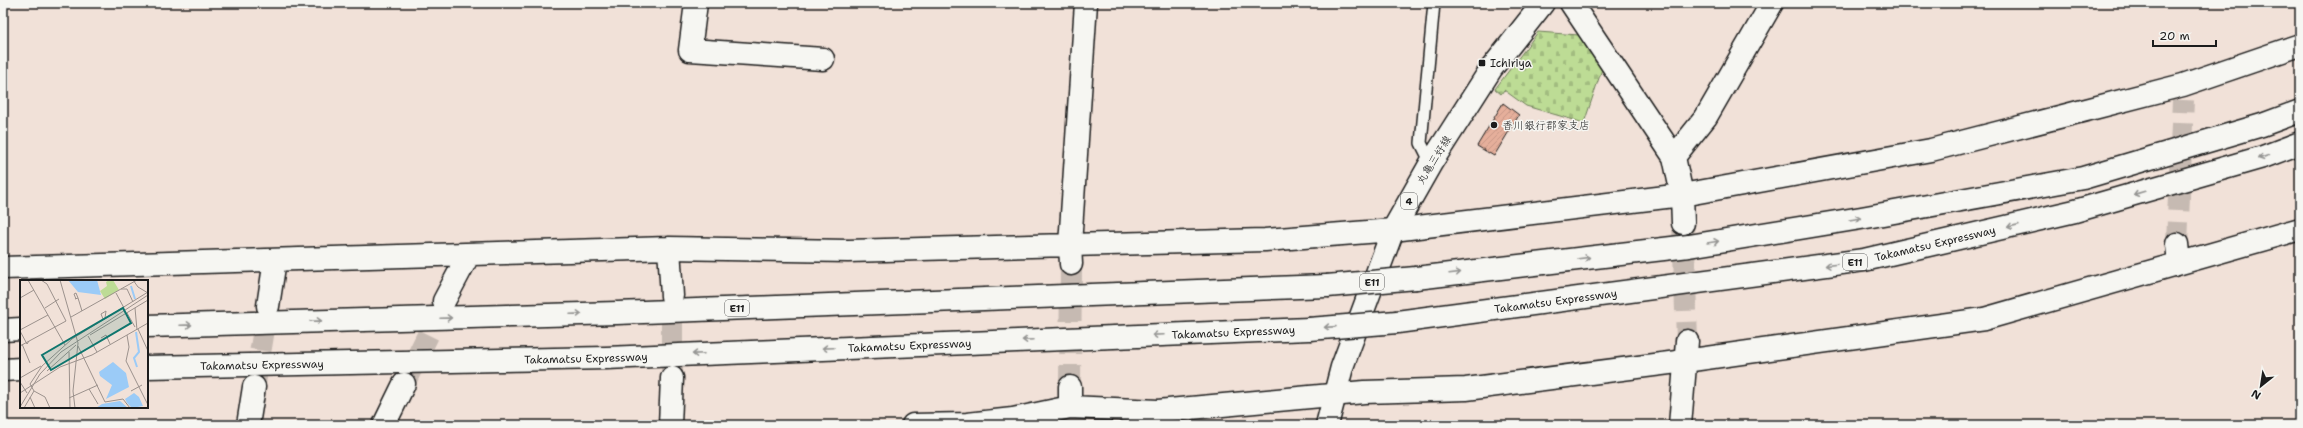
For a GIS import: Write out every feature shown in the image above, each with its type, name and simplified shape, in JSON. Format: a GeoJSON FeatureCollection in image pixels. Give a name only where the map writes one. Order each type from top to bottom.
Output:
{"type":"FeatureCollection","features":[{"type":"Feature","properties":{"kind":"main road"},"geometry":{"type":"LineString","coordinates":[[696,3],[690,50],[823,59]]}},
{"type":"Feature","properties":{"kind":"main road"},"geometry":{"type":"LineString","coordinates":[[1070,255],[1086,3]]}},
{"type":"Feature","properties":{"kind":"main road","name":"丸亀三好線"},"geometry":{"type":"LineString","coordinates":[[1327,425],[1333,395],[1342,367],[1393,230],[1431,163],[1491,69],[1543,3]]}},
{"type":"Feature","properties":{"kind":"main road"},"geometry":{"type":"LineString","coordinates":[[1571,3],[1674,157],[1682,195],[1684,223]]}},
{"type":"Feature","properties":{"kind":"main road"},"geometry":{"type":"LineString","coordinates":[[1674,157],[1706,117],[1772,3]]}},
{"type":"Feature","properties":{"kind":"main road"},"geometry":{"type":"LineString","coordinates":[[3,268],[669,248],[1070,255],[1393,230],[1682,195],[1931,150],[2183,92],[2300,45]]}},
{"type":"Feature","properties":{"kind":"main road","name":"E11"},"geometry":{"type":"LineString","coordinates":[[148,326],[617,313],[1327,286],[1416,278],[1689,246],[1861,218],[2083,178],[2262,125],[2300,111]]}},
{"type":"Feature","properties":{"kind":"main road","name":"Takamatsu Expressway"},"geometry":{"type":"LineString","coordinates":[[148,367],[606,358],[1309,328],[1397,322],[1864,260],[2075,211],[2263,157],[2300,143]]}},
{"type":"Feature","properties":{"kind":"main road"},"geometry":{"type":"LineString","coordinates":[[913,425],[967,424],[1013,419],[1070,397],[1158,411],[1371,392],[1466,389],[1686,351],[1984,319],[2178,254],[2300,229]]}},
{"type":"Feature","properties":{"kind":"main road"},"geometry":{"type":"LineString","coordinates":[[669,248],[672,296]]}},
{"type":"Feature","properties":{"kind":"main road"},"geometry":{"type":"LineString","coordinates":[[444,301],[469,254]]}},
{"type":"Feature","properties":{"kind":"main road"},"geometry":{"type":"LineString","coordinates":[[268,306],[276,260]]}},
{"type":"Feature","properties":{"kind":"main road"},"geometry":{"type":"LineString","coordinates":[[3,330],[20,329]]}},
{"type":"Feature","properties":{"kind":"main road"},"geometry":{"type":"LineString","coordinates":[[1680,425],[1686,351]]}},
{"type":"Feature","properties":{"kind":"main road"},"geometry":{"type":"LineString","coordinates":[[3,370],[20,369]]}},
{"type":"Feature","properties":{"kind":"main road"},"geometry":{"type":"LineString","coordinates":[[670,425],[672,378]]}},
{"type":"Feature","properties":{"kind":"main road"},"geometry":{"type":"LineString","coordinates":[[384,425],[404,384]]}},
{"type":"Feature","properties":{"kind":"main road"},"geometry":{"type":"LineString","coordinates":[[248,425],[254,386]]}},
{"type":"Feature","properties":{"kind":"lane"},"geometry":{"type":"LineString","coordinates":[[1431,163],[1421,143],[1434,3]]}},
{"type":"Feature","properties":{"kind":"green space"},"geometry":{"type":"Polygon","coordinates":[[[1538,32],[1579,35],[1602,69],[1584,123],[1526,106],[1504,90],[1501,94],[1495,89],[1538,32]]]}},
{"type":"Feature","properties":{"kind":"building"},"geometry":{"type":"Polygon","coordinates":[[[1503,103],[1519,115],[1494,156],[1477,146],[1503,103]]]}},
{"type":"Feature","properties":{"kind":"tunnel"},"geometry":{"type":"LineString","coordinates":[[2177,244],[2183,100]]}},
{"type":"Feature","properties":{"kind":"tunnel"},"geometry":{"type":"LineString","coordinates":[[1683,223],[1687,341]]}},
{"type":"Feature","properties":{"kind":"tunnel"},"geometry":{"type":"LineString","coordinates":[[1070,387],[1071,264]]}},
{"type":"Feature","properties":{"kind":"tunnel"},"geometry":{"type":"LineString","coordinates":[[672,296],[672,378]]}},
{"type":"Feature","properties":{"kind":"tunnel"},"geometry":{"type":"LineString","coordinates":[[404,384],[444,302]]}},
{"type":"Feature","properties":{"kind":"tunnel"},"geometry":{"type":"LineString","coordinates":[[255,383],[268,306]]}},
{"type":"Feature","properties":{"kind":"place","name":"Ichiriya"},"geometry":{"type":"Point","coordinates":[1482,63]}},
{"type":"Feature","properties":{"kind":"place","name":"香川銀行郡家支店"},"geometry":{"type":"Point","coordinates":[1494,125]}}]}
